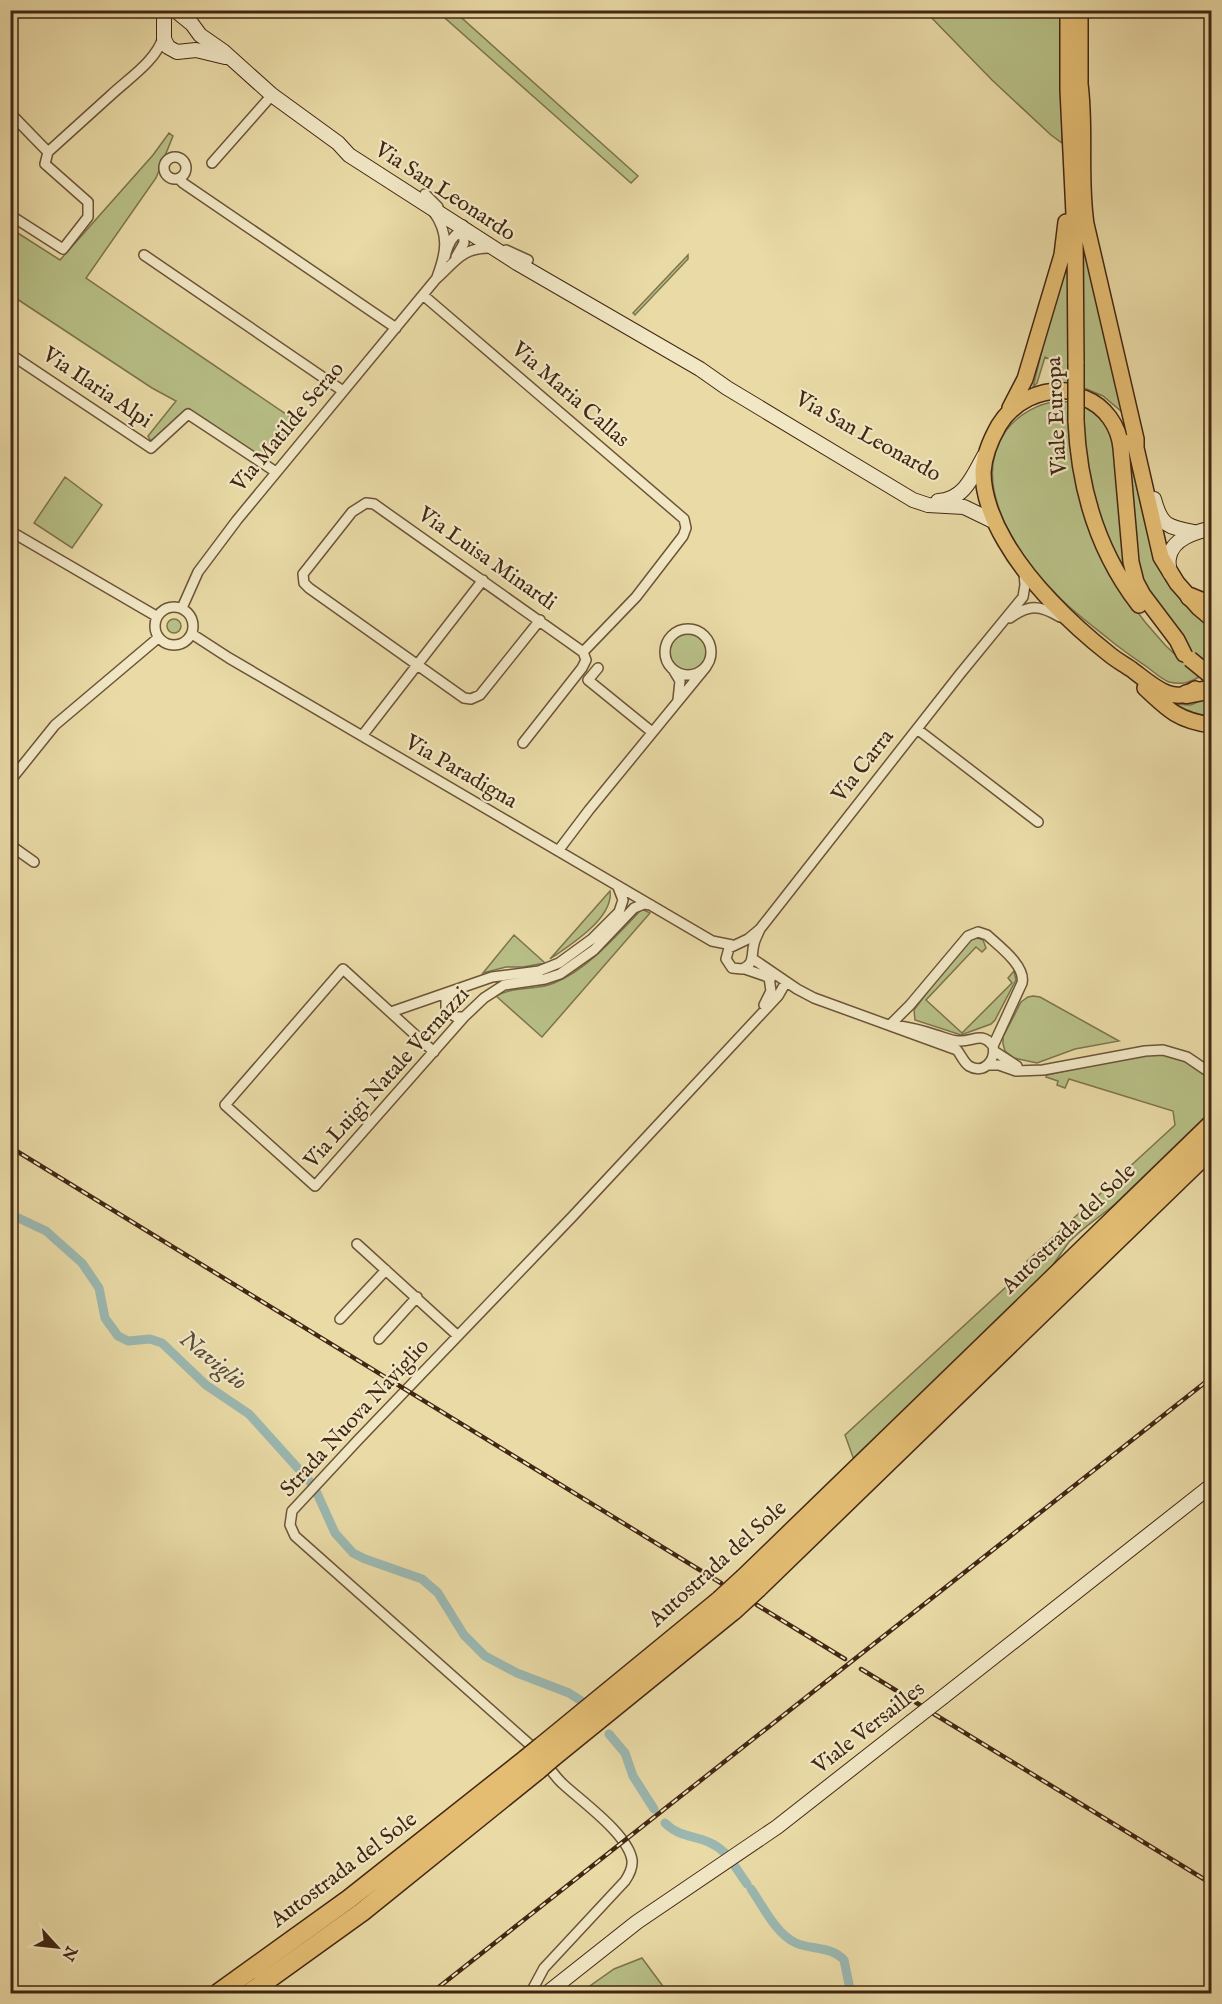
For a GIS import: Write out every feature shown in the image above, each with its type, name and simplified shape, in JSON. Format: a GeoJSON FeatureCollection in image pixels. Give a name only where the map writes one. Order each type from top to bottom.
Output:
{"type":"FeatureCollection","features":[{"type":"Feature","properties":{"kind":"highway"},"geometry":{"type":"LineString","coordinates":[[1190,597],[1212,606]]}},
{"type":"Feature","properties":{"kind":"highway"},"geometry":{"type":"LineString","coordinates":[[1187,694],[1209,690],[1210,682]]}},
{"type":"Feature","properties":{"kind":"highway","name":"Autostrada del Sole"},"geometry":{"type":"LineString","coordinates":[[751,1583],[1212,1124]]}},
{"type":"Feature","properties":{"kind":"highway","name":"Autostrada del Sole"},"geometry":{"type":"LineString","coordinates":[[248,1994],[362,1912],[601,1706],[727,1605],[1212,1148]]}},
{"type":"Feature","properties":{"kind":"highway","name":"Autostrada del Sole"},"geometry":{"type":"LineString","coordinates":[[217,1994],[532,1765]]}},
{"type":"Feature","properties":{"kind":"main road"},"geometry":{"type":"LineString","coordinates":[[165,10],[164,32],[168,47],[181,51],[196,50],[230,58]]}},
{"type":"Feature","properties":{"kind":"main road"},"geometry":{"type":"LineString","coordinates":[[176,10],[191,25],[196,40],[189,49],[181,51]]}},
{"type":"Feature","properties":{"kind":"main road","name":"Viale Europa"},"geometry":{"type":"LineString","coordinates":[[1068,10],[1074,87],[1076,421],[1079,460],[1094,520],[1120,578],[1161,631],[1187,657]]}},
{"type":"Feature","properties":{"kind":"main road","name":"Viale Europa"},"geometry":{"type":"LineString","coordinates":[[1074,87],[1080,10]]}},
{"type":"Feature","properties":{"kind":"main road"},"geometry":{"type":"LineString","coordinates":[[164,32],[172,21],[177,20],[191,25]]}},
{"type":"Feature","properties":{"kind":"main road","name":"Via San Leonardo"},"geometry":{"type":"LineString","coordinates":[[191,25],[272,95],[336,142],[351,149],[497,251],[577,299],[597,308]]}},
{"type":"Feature","properties":{"kind":"main road"},"geometry":{"type":"LineString","coordinates":[[1006,414],[1025,380],[1062,255],[1074,87]]}},
{"type":"Feature","properties":{"kind":"main road"},"geometry":{"type":"LineString","coordinates":[[1074,87],[1083,102],[1083,199],[1086,224],[1136,440],[1137,455],[1158,514],[1171,527],[1194,532]]}},
{"type":"Feature","properties":{"kind":"main road","name":"Via San Leonardo"},"geometry":{"type":"LineString","coordinates":[[427,201],[528,260],[597,308],[913,500],[928,505],[964,507],[995,522]]}},
{"type":"Feature","properties":{"kind":"main road","name":"Via San Leonardo"},"geometry":{"type":"LineString","coordinates":[[707,374],[761,400],[929,500],[945,500],[955,497],[963,490],[970,482],[989,446]]}},
{"type":"Feature","properties":{"kind":"main road","name":"Viale Europa"},"geometry":{"type":"LineString","coordinates":[[1187,694],[1172,694],[1160,690],[1111,656],[1050,599],[1005,541],[989,506],[984,478],[985,459],[989,446],[1006,414],[1036,395],[1052,390],[1101,401],[1127,430],[1137,455],[1158,546],[1170,573],[1199,608],[1212,619]]}},
{"type":"Feature","properties":{"kind":"main road"},"geometry":{"type":"LineString","coordinates":[[1078,394],[1100,407],[1118,431],[1134,576],[1146,601],[1177,640],[1187,657],[1210,682]]}},
{"type":"Feature","properties":{"kind":"main road"},"geometry":{"type":"LineString","coordinates":[[1170,573],[1169,558],[1181,540],[1194,532],[1212,528]]}},
{"type":"Feature","properties":{"kind":"main road"},"geometry":{"type":"LineString","coordinates":[[1111,656],[1174,714],[1212,725]]}},
{"type":"Feature","properties":{"kind":"main road","name":"Viale Versailles"},"geometry":{"type":"LineString","coordinates":[[546,1994],[637,1922],[801,1808],[1212,1485]]}},
{"type":"Feature","properties":{"kind":"street"},"geometry":{"type":"LineString","coordinates":[[10,214],[63,249],[88,217],[88,202],[45,164],[48,152],[140,68],[161,45],[164,32]]}},
{"type":"Feature","properties":{"kind":"street"},"geometry":{"type":"LineString","coordinates":[[140,68],[159,56],[181,51]]}},
{"type":"Feature","properties":{"kind":"street"},"geometry":{"type":"LineString","coordinates":[[212,163],[272,95]]}},
{"type":"Feature","properties":{"kind":"street"},"geometry":{"type":"LineString","coordinates":[[10,113],[48,152]]}},
{"type":"Feature","properties":{"kind":"street"},"geometry":{"type":"LineString","coordinates":[[182,176],[181,181],[187,186],[396,328]]}},
{"type":"Feature","properties":{"kind":"street"},"geometry":{"type":"LineString","coordinates":[[427,201],[442,229],[449,259]]}},
{"type":"Feature","properties":{"kind":"street"},"geometry":{"type":"LineString","coordinates":[[464,230],[472,230],[505,250],[528,260]]}},
{"type":"Feature","properties":{"kind":"street","name":"Via Matilde Serao"},"geometry":{"type":"LineString","coordinates":[[182,608],[198,572],[276,471],[423,295],[449,259],[463,245],[464,230]]}},
{"type":"Feature","properties":{"kind":"street","name":"Via Matilde Serao"},"geometry":{"type":"LineString","coordinates":[[449,259],[473,250],[488,248],[497,251]]}},
{"type":"Feature","properties":{"kind":"street"},"geometry":{"type":"LineString","coordinates":[[144,255],[343,391]]}},
{"type":"Feature","properties":{"kind":"street","name":"Via Maria Callas"},"geometry":{"type":"LineString","coordinates":[[423,295],[684,519],[686,528],[683,536],[636,597],[583,652]]}},
{"type":"Feature","properties":{"kind":"street","name":"Via Ilaria Alpi"},"geometry":{"type":"LineString","coordinates":[[10,354],[151,448],[188,414],[276,471]]}},
{"type":"Feature","properties":{"kind":"street","name":"Via Luisa Minardi"},"geometry":{"type":"LineString","coordinates":[[418,666],[304,583],[303,574],[352,512],[366,502],[374,504],[583,652]]}},
{"type":"Feature","properties":{"kind":"street"},"geometry":{"type":"LineString","coordinates":[[10,531],[156,616]]}},
{"type":"Feature","properties":{"kind":"street","name":"Via Carra"},"geometry":{"type":"LineString","coordinates":[[753,956],[760,929],[1023,597],[1024,568]]}},
{"type":"Feature","properties":{"kind":"street"},"geometry":{"type":"LineString","coordinates":[[362,736],[483,580]]}},
{"type":"Feature","properties":{"kind":"street"},"geometry":{"type":"LineString","coordinates":[[176,606],[182,608],[191,616],[194,626],[192,634],[183,643],[174,645],[165,643],[158,638],[154,630],[154,620],[164,609],[176,606]]}},
{"type":"Feature","properties":{"kind":"street","name":"Via Carra"},"geometry":{"type":"LineString","coordinates":[[998,627],[1019,611],[1031,607],[1042,608],[1085,634]]}},
{"type":"Feature","properties":{"kind":"street"},"geometry":{"type":"LineString","coordinates":[[418,666],[464,698],[471,699],[480,695],[540,620]]}},
{"type":"Feature","properties":{"kind":"street"},"geometry":{"type":"LineString","coordinates":[[558,851],[706,667],[711,657],[709,641],[697,630],[686,628],[671,635],[666,646],[665,657],[680,681],[677,702]]}},
{"type":"Feature","properties":{"kind":"street","name":"Via Paradigna"},"geometry":{"type":"LineString","coordinates":[[192,634],[712,941]]}},
{"type":"Feature","properties":{"kind":"street"},"geometry":{"type":"LineString","coordinates":[[10,781],[56,726],[158,638]]}},
{"type":"Feature","properties":{"kind":"street"},"geometry":{"type":"LineString","coordinates":[[523,742],[582,668],[585,660],[583,652]]}},
{"type":"Feature","properties":{"kind":"street"},"geometry":{"type":"LineString","coordinates":[[673,669],[690,675],[706,667]]}},
{"type":"Feature","properties":{"kind":"street"},"geometry":{"type":"LineString","coordinates":[[598,668],[588,680],[652,732]]}},
{"type":"Feature","properties":{"kind":"street"},"geometry":{"type":"LineString","coordinates":[[917,729],[1038,822]]}},
{"type":"Feature","properties":{"kind":"street"},"geometry":{"type":"LineString","coordinates":[[10,845],[34,862]]}},
{"type":"Feature","properties":{"kind":"street"},"geometry":{"type":"LineString","coordinates":[[390,1012],[496,976],[543,970],[567,958],[592,939],[619,912],[622,897],[614,883]]}},
{"type":"Feature","properties":{"kind":"street","name":"Via Luigi Natale Vernazzi"},"geometry":{"type":"LineString","coordinates":[[390,1012],[343,969],[225,1105],[315,1186],[484,998],[504,985],[545,979],[560,974],[594,950],[634,908],[644,904],[651,905]]}},
{"type":"Feature","properties":{"kind":"street","name":"Via Carra"},"geometry":{"type":"LineString","coordinates":[[736,944],[760,929]]}},
{"type":"Feature","properties":{"kind":"street"},"geometry":{"type":"LineString","coordinates":[[892,1025],[968,936],[981,933],[987,935],[1019,966],[1023,976],[988,1065]]}},
{"type":"Feature","properties":{"kind":"street"},"geometry":{"type":"LineString","coordinates":[[712,941],[748,946],[753,956],[786,983]]}},
{"type":"Feature","properties":{"kind":"street"},"geometry":{"type":"LineString","coordinates":[[712,941],[726,956],[732,968],[745,969],[786,983],[830,1004],[957,1050],[969,1066],[974,1068],[999,1065],[1016,1071],[1034,1070],[1163,1050],[1187,1057],[1212,1074]]}},
{"type":"Feature","properties":{"kind":"street"},"geometry":{"type":"LineString","coordinates":[[726,956],[736,944]]}},
{"type":"Feature","properties":{"kind":"street"},"geometry":{"type":"LineString","coordinates":[[745,969],[750,965],[753,956]]}},
{"type":"Feature","properties":{"kind":"street","name":"Strada Nuova Naviglio"},"geometry":{"type":"LineString","coordinates":[[753,1022],[770,996],[769,977]]}},
{"type":"Feature","properties":{"kind":"street","name":"Strada Nuova Naviglio"},"geometry":{"type":"LineString","coordinates":[[530,1994],[544,1968],[625,1881],[632,1867],[631,1855],[604,1819],[562,1784],[529,1743],[295,1536],[290,1525],[292,1512],[572,1217],[778,996],[786,983]]}},
{"type":"Feature","properties":{"kind":"street"},"geometry":{"type":"LineString","coordinates":[[451,992],[446,998],[447,1011],[456,1017],[465,1017]]}},
{"type":"Feature","properties":{"kind":"street"},"geometry":{"type":"LineString","coordinates":[[390,1012],[435,1052]]}},
{"type":"Feature","properties":{"kind":"street"},"geometry":{"type":"LineString","coordinates":[[892,1025],[908,1027],[952,1041],[961,1042],[974,1037],[985,1038],[993,1049],[1008,1062],[1034,1070]]}},
{"type":"Feature","properties":{"kind":"street"},"geometry":{"type":"LineString","coordinates":[[963,1058],[963,1048],[969,1039]]}},
{"type":"Feature","properties":{"kind":"street"},"geometry":{"type":"LineString","coordinates":[[357,1244],[458,1336]]}},
{"type":"Feature","properties":{"kind":"street"},"geometry":{"type":"LineString","coordinates":[[340,1319],[386,1270]]}},
{"type":"Feature","properties":{"kind":"street"},"geometry":{"type":"LineString","coordinates":[[379,1339],[417,1298]]}},
{"type":"Feature","properties":{"kind":"green space"},"geometry":{"type":"Polygon","coordinates":[[[437,11],[454,11],[638,176],[631,183],[437,11]]]}},
{"type":"Feature","properties":{"kind":"green space"},"geometry":{"type":"Polygon","coordinates":[[[925,11],[1061,11],[1062,143],[992,80],[925,11]]]}},
{"type":"Feature","properties":{"kind":"green space"},"geometry":{"type":"Polygon","coordinates":[[[169,133],[173,136],[156,178],[86,278],[296,421],[264,459],[188,409],[152,443],[148,436],[176,401],[152,388],[11,295],[10,228],[60,260],[153,155],[169,133]]]}},
{"type":"Feature","properties":{"kind":"green space"},"geometry":{"type":"Polygon","coordinates":[[[1081,225],[1123,410],[1121,411],[1103,396],[1084,388],[1081,225]]]}},
{"type":"Feature","properties":{"kind":"green space"},"geometry":{"type":"Polygon","coordinates":[[[688,255],[688,259],[635,315],[633,313],[688,255]]]}},
{"type":"Feature","properties":{"kind":"green space"},"geometry":{"type":"Polygon","coordinates":[[[1068,259],[1070,363],[1068,363],[1068,385],[1057,379],[1051,360],[1045,357],[1037,383],[1033,387],[1049,321],[1068,259]]]}},
{"type":"Feature","properties":{"kind":"green space"},"geometry":{"type":"Polygon","coordinates":[[[1059,401],[1068,402],[1069,421],[1123,593],[1165,645],[1199,677],[1195,679],[1181,683],[1166,681],[1079,615],[1061,599],[1030,564],[1004,522],[996,499],[993,476],[995,453],[1005,432],[1022,415],[1036,407],[1059,401]]]}},
{"type":"Feature","properties":{"kind":"green space"},"geometry":{"type":"Polygon","coordinates":[[[1084,402],[1112,428],[1127,574],[1114,552],[1097,510],[1084,442],[1084,402]]]}},
{"type":"Feature","properties":{"kind":"green space"},"geometry":{"type":"Polygon","coordinates":[[[1126,441],[1150,543],[1211,624],[1212,663],[1210,665],[1194,655],[1164,619],[1140,580],[1126,441]]]}},
{"type":"Feature","properties":{"kind":"green space"},"geometry":{"type":"Polygon","coordinates":[[[65,477],[102,505],[72,548],[34,523],[65,477]]]}},
{"type":"Feature","properties":{"kind":"green space"},"geometry":{"type":"Polygon","coordinates":[[[174,619],[179,621],[181,626],[179,631],[174,633],[169,631],[167,626],[169,621],[174,619]]]}},
{"type":"Feature","properties":{"kind":"green space"},"geometry":{"type":"Polygon","coordinates":[[[688,633],[702,638],[707,652],[702,666],[688,671],[674,666],[669,652],[674,638],[688,633]]]}},
{"type":"Feature","properties":{"kind":"green space"},"geometry":{"type":"Polygon","coordinates":[[[1211,696],[1211,720],[1198,718],[1173,704],[1191,705],[1211,696]]]}},
{"type":"Feature","properties":{"kind":"green space"},"geometry":{"type":"Polygon","coordinates":[[[610,891],[605,911],[598,921],[550,959],[610,891]]]}},
{"type":"Feature","properties":{"kind":"green space"},"geometry":{"type":"Polygon","coordinates":[[[642,909],[650,913],[542,1037],[496,996],[511,990],[540,987],[566,977],[601,951],[642,909]]]}},
{"type":"Feature","properties":{"kind":"green space"},"geometry":{"type":"Polygon","coordinates":[[[514,935],[545,963],[506,967],[483,973],[514,935]]]}},
{"type":"Feature","properties":{"kind":"green space"},"geometry":{"type":"Polygon","coordinates":[[[975,937],[983,940],[986,948],[982,952],[976,947],[926,1000],[962,1033],[1012,983],[1008,978],[1014,971],[1016,980],[995,1020],[991,1024],[961,1035],[915,1020],[914,1010],[965,942],[975,937]]]}},
{"type":"Feature","properties":{"kind":"green space"},"geometry":{"type":"Polygon","coordinates":[[[1033,996],[1040,997],[1119,1041],[1075,1049],[1037,1063],[1014,1058],[1005,1051],[1003,1037],[1021,1002],[1033,996]]]}},
{"type":"Feature","properties":{"kind":"green space"},"geometry":{"type":"Polygon","coordinates":[[[1161,1054],[1188,1063],[1211,1080],[1211,1111],[1115,1204],[1074,1237],[1052,1266],[854,1460],[845,1435],[1030,1265],[1027,1261],[1175,1125],[1173,1111],[1069,1079],[1065,1088],[1057,1085],[1058,1081],[1046,1077],[1047,1075],[1118,1059],[1161,1054]]]}},
{"type":"Feature","properties":{"kind":"green space"},"geometry":{"type":"Polygon","coordinates":[[[642,1958],[668,1993],[580,1993],[614,1969],[642,1958]]]}},
{"type":"Feature","properties":{"kind":"waterway","name":"Naviglio"},"geometry":{"type":"LineString","coordinates":[[10,1214],[46,1231],[82,1263],[99,1288],[105,1318],[118,1336],[128,1341],[150,1339],[162,1343],[206,1385],[249,1414],[313,1485]]}},
{"type":"Feature","properties":{"kind":"waterway","name":"Naviglio"},"geometry":{"type":"LineString","coordinates":[[316,1491],[335,1533],[353,1553],[422,1579],[438,1593],[464,1635],[485,1656],[517,1673],[569,1693],[583,1702]]}},
{"type":"Feature","properties":{"kind":"waterway","name":"Naviglio"},"geometry":{"type":"LineString","coordinates":[[609,1734],[625,1753],[633,1776],[654,1809]]}},
{"type":"Feature","properties":{"kind":"waterway","name":"Naviglio"},"geometry":{"type":"LineString","coordinates":[[665,1823],[679,1832],[710,1842],[725,1853]]}},
{"type":"Feature","properties":{"kind":"waterway","name":"Naviglio"},"geometry":{"type":"LineString","coordinates":[[734,1865],[747,1884]]}},
{"type":"Feature","properties":{"kind":"waterway","name":"Naviglio"},"geometry":{"type":"LineString","coordinates":[[751,1889],[776,1926],[789,1939],[802,1945],[833,1952],[844,1960],[851,1994]]}},
{"type":"Feature","properties":{"kind":"railway"},"geometry":{"type":"LineString","coordinates":[[10,1147],[721,1583]]}},
{"type":"Feature","properties":{"kind":"railway"},"geometry":{"type":"LineString","coordinates":[[430,1994],[1212,1377]]}},
{"type":"Feature","properties":{"kind":"railway"},"geometry":{"type":"LineString","coordinates":[[757,1605],[845,1659]]}},
{"type":"Feature","properties":{"kind":"railway"},"geometry":{"type":"LineString","coordinates":[[861,1669],[920,1705]]}},
{"type":"Feature","properties":{"kind":"railway"},"geometry":{"type":"LineString","coordinates":[[934,1714],[1212,1884]]}}]}
